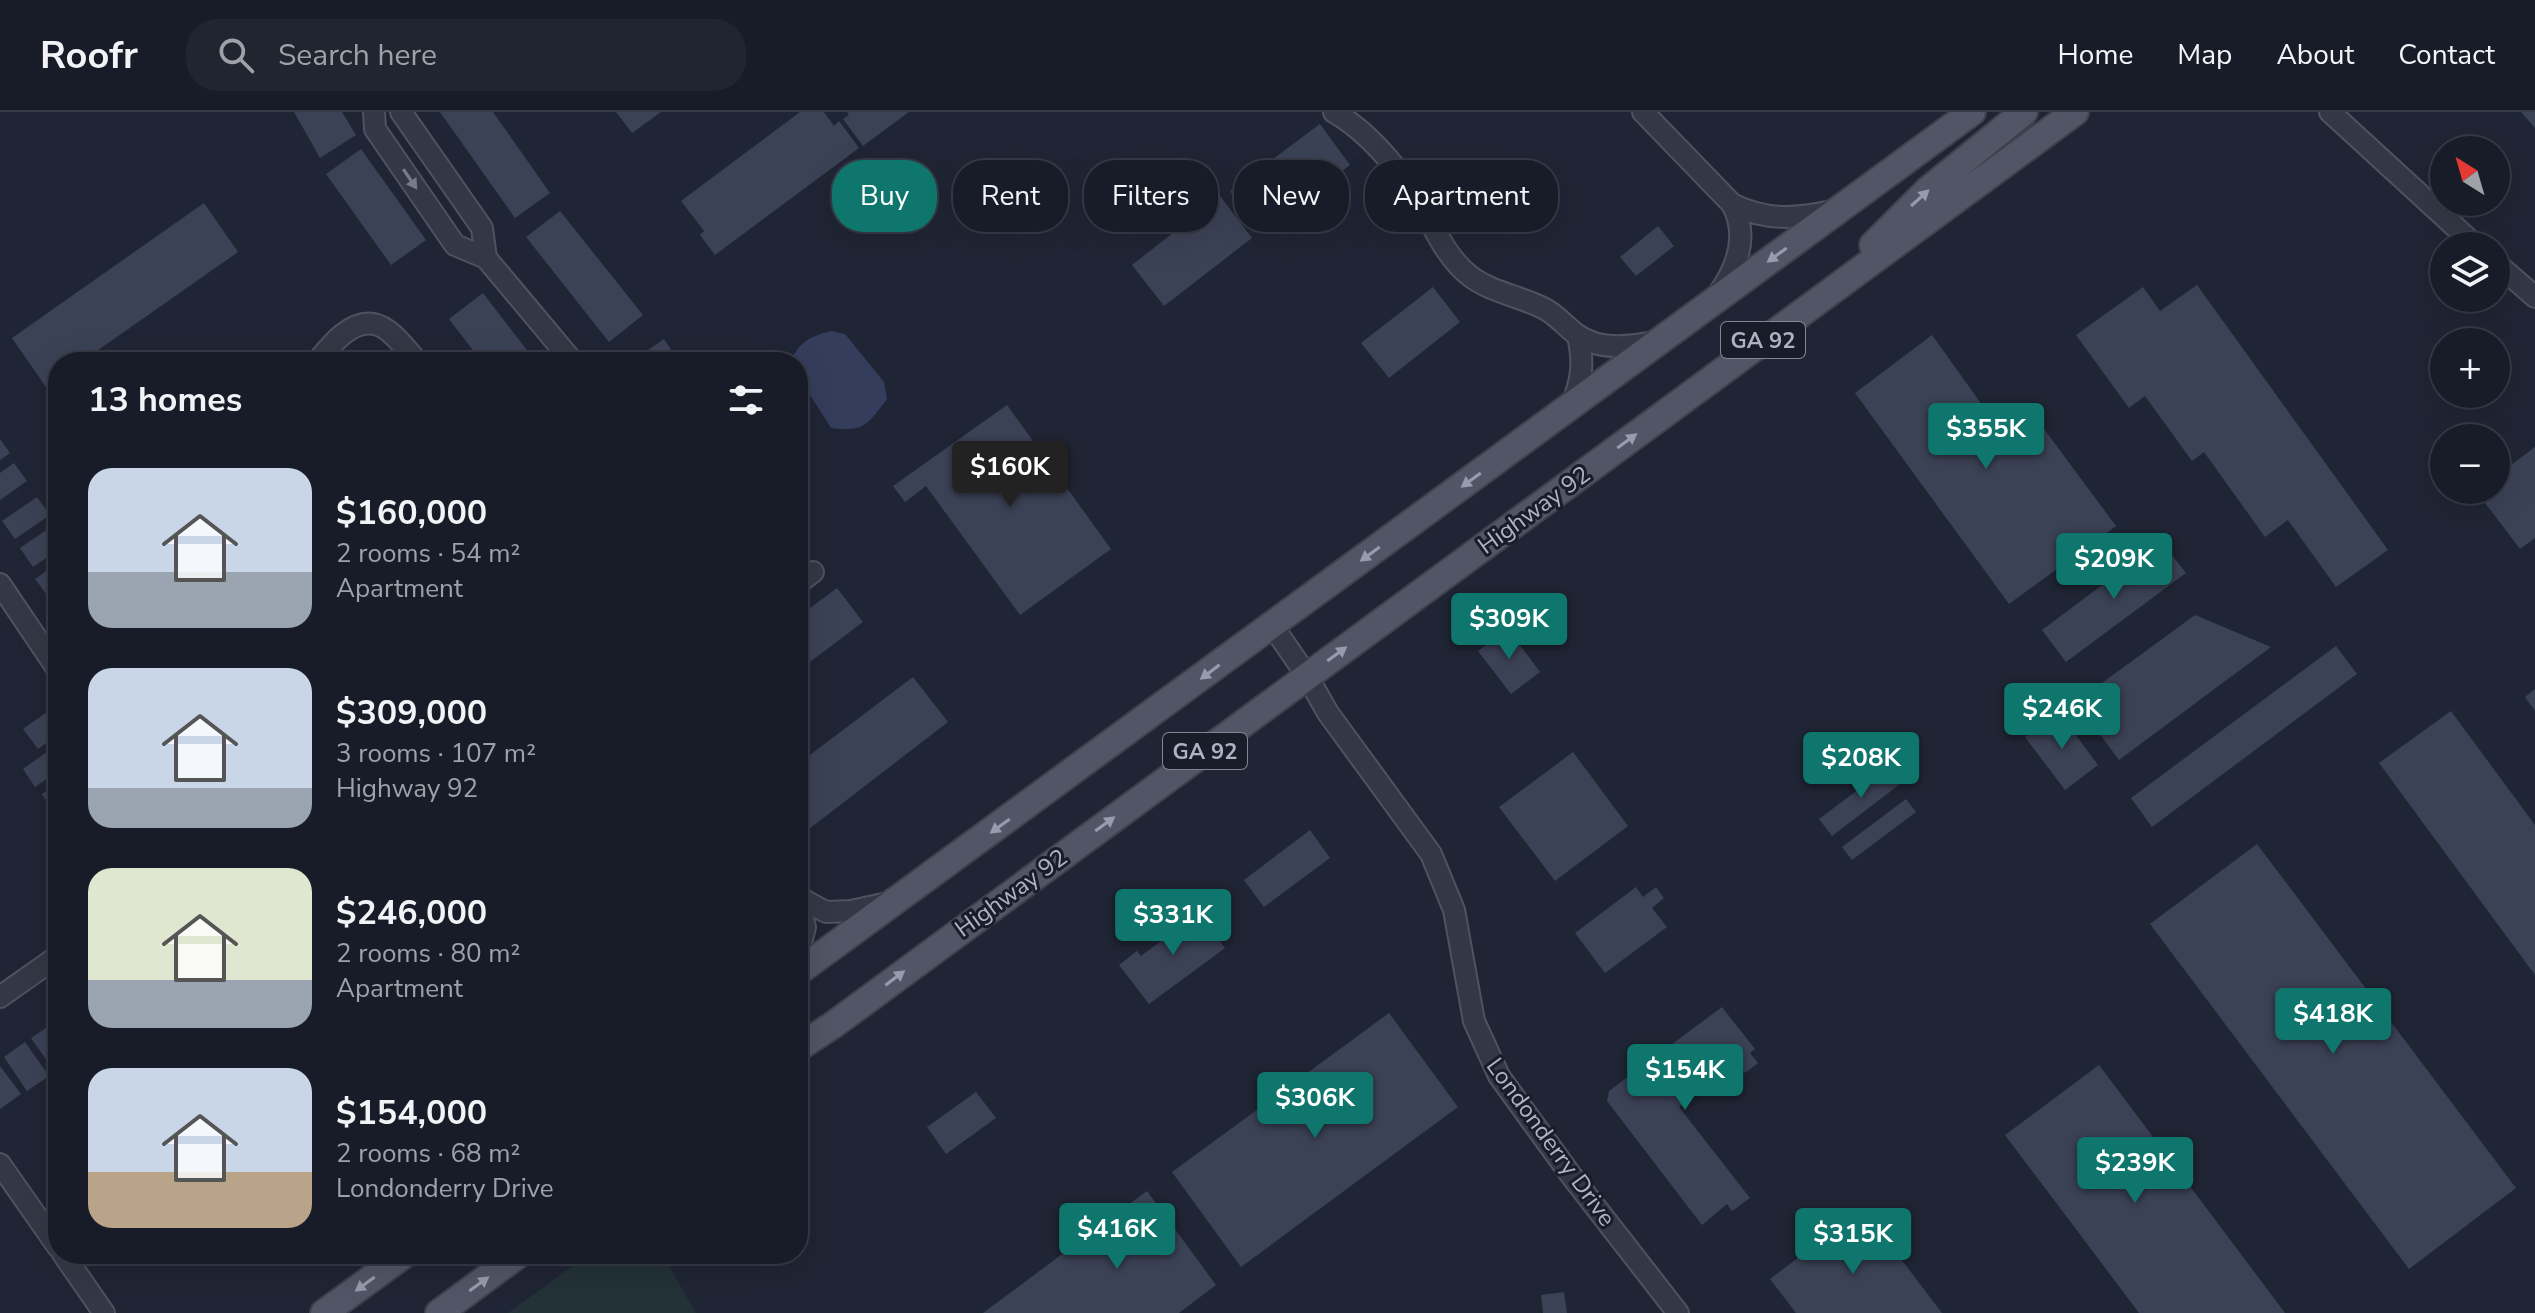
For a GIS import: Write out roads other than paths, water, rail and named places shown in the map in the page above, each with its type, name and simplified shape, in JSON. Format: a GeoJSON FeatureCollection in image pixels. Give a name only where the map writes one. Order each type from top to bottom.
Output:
{"type":"FeatureCollection","features":[{"type":"Feature","properties":{"kind":"main road","name":"GA 92"},"geometry":{"type":"LineString","coordinates":[[808,965],[1972,112]]}},
{"type":"Feature","properties":{"kind":"main road"},"geometry":{"type":"LineString","coordinates":[[1849,277],[1895,221],[1973,151],[2024,112]]}},
{"type":"Feature","properties":{"kind":"main road","name":"Highway 92"},"geometry":{"type":"LineString","coordinates":[[808,1041],[2075,112]]}},
{"type":"Feature","properties":{"kind":"main road"},"geometry":{"type":"LineString","coordinates":[[324,1313],[391,1264]]}},
{"type":"Feature","properties":{"kind":"main road"},"geometry":{"type":"LineString","coordinates":[[439,1313],[505,1264]]}},
{"type":"Feature","properties":{"kind":"street"},"geometry":{"type":"LineString","coordinates":[[374,112],[375,129],[455,245],[486,258],[565,352]]}},
{"type":"Feature","properties":{"kind":"street"},"geometry":{"type":"LineString","coordinates":[[401,112],[482,228],[486,258]]}},
{"type":"Feature","properties":{"kind":"street"},"geometry":{"type":"LineString","coordinates":[[1334,112],[1364,135],[1408,184],[1468,275],[1545,308],[1578,336],[1613,346],[1660,341]]}},
{"type":"Feature","properties":{"kind":"street"},"geometry":{"type":"LineString","coordinates":[[1643,112],[1732,204],[1752,213],[1776,218],[1808,216],[1840,209]]}},
{"type":"Feature","properties":{"kind":"street"},"geometry":{"type":"LineString","coordinates":[[2330,112],[2461,232]]}},
{"type":"Feature","properties":{"kind":"street"},"geometry":{"type":"LineString","coordinates":[[1713,302],[1729,277],[1739,252],[1740,224],[1732,204]]}},
{"type":"Feature","properties":{"kind":"street"},"geometry":{"type":"LineString","coordinates":[[2510,275],[2535,297]]}},
{"type":"Feature","properties":{"kind":"street"},"geometry":{"type":"LineString","coordinates":[[325,352],[335,340],[357,327],[375,324],[390,333],[408,352]]}},
{"type":"Feature","properties":{"kind":"street"},"geometry":{"type":"LineString","coordinates":[[1570,407],[1581,380],[1578,336]]}},
{"type":"Feature","properties":{"kind":"street"},"geometry":{"type":"LineString","coordinates":[[0,584],[48,655]]}},
{"type":"Feature","properties":{"kind":"street","name":"Londonderry Drive"},"geometry":{"type":"LineString","coordinates":[[1272,625],[1328,713],[1394,801],[1439,868],[1454,910],[1474,1021],[1499,1076],[1678,1313]]}},
{"type":"Feature","properties":{"kind":"street"},"geometry":{"type":"LineString","coordinates":[[808,903],[826,912],[851,911],[899,900]]}},
{"type":"Feature","properties":{"kind":"street"},"geometry":{"type":"LineString","coordinates":[[0,997],[48,963]]}},
{"type":"Feature","properties":{"kind":"street"},"geometry":{"type":"LineString","coordinates":[[0,1164],[48,1233]]}},
{"type":"Feature","properties":{"kind":"street"},"geometry":{"type":"LineString","coordinates":[[70,1264],[104,1313]]}},
{"type":"Feature","properties":{"kind":"water"},"geometry":{"type":"Polygon","coordinates":[[[831,331],[845,334],[884,382],[887,399],[864,425],[851,429],[831,428],[808,392],[808,352],[796,352],[817,335],[831,331]]]}}]}
